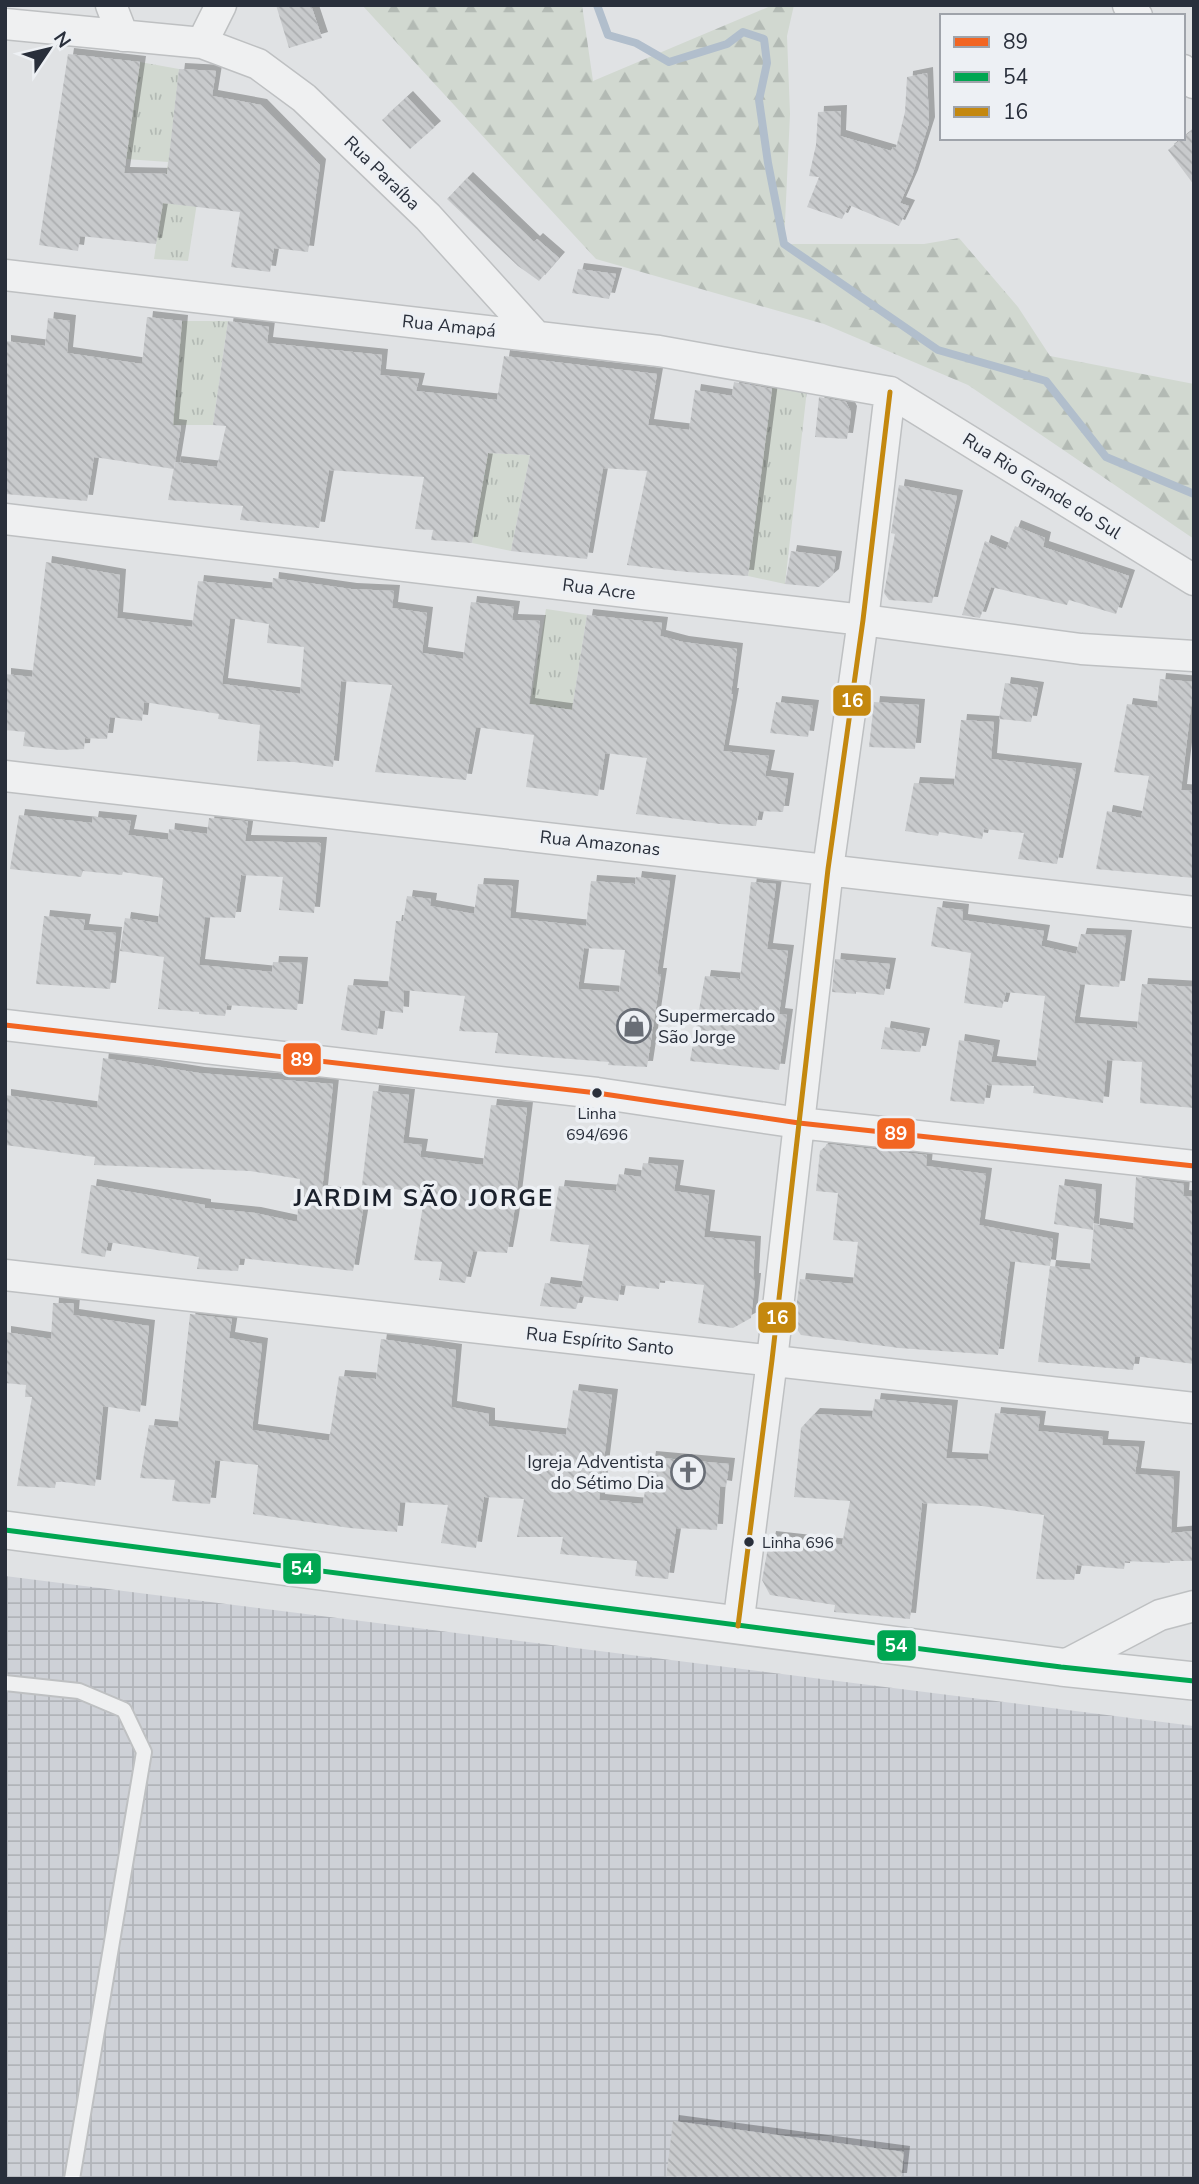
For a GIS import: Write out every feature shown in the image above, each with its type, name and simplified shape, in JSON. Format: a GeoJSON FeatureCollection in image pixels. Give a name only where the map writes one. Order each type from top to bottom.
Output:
{"type":"FeatureCollection","features":[{"type":"Feature","properties":{"kind":"street"},"geometry":{"type":"LineString","coordinates":[[111,5],[123,36]]}},
{"type":"Feature","properties":{"kind":"street"},"geometry":{"type":"LineString","coordinates":[[202,43],[221,5]]}},
{"type":"Feature","properties":{"kind":"street","name":"Rua Paraíba"},"geometry":{"type":"LineString","coordinates":[[5,24],[202,43],[258,64],[304,98],[428,217],[536,336]]}},
{"type":"Feature","properties":{"kind":"street","name":"Rua Amapá"},"geometry":{"type":"LineString","coordinates":[[5,275],[659,351],[890,392]]}},
{"type":"Feature","properties":{"kind":"street"},"geometry":{"type":"LineString","coordinates":[[738,1626],[772,1360],[828,869],[863,620],[890,392]]}},
{"type":"Feature","properties":{"kind":"street","name":"Rua Rio Grande do Sul"},"geometry":{"type":"LineString","coordinates":[[890,392],[1194,580]]}},
{"type":"Feature","properties":{"kind":"street","name":"Rua Acre"},"geometry":{"type":"LineString","coordinates":[[5,519],[863,620],[1081,649],[1194,656]]}},
{"type":"Feature","properties":{"kind":"street","name":"Rua Amazonas"},"geometry":{"type":"LineString","coordinates":[[5,776],[1194,912]]}},
{"type":"Feature","properties":{"kind":"street"},"geometry":{"type":"LineString","coordinates":[[5,1025],[597,1093],[799,1124],[1194,1166]]}},
{"type":"Feature","properties":{"kind":"street","name":"Rua Espírito Santo"},"geometry":{"type":"LineString","coordinates":[[5,1275],[1194,1408]]}},
{"type":"Feature","properties":{"kind":"street"},"geometry":{"type":"LineString","coordinates":[[5,1530],[738,1626],[1194,1681]]}},
{"type":"Feature","properties":{"kind":"street"},"geometry":{"type":"LineString","coordinates":[[1061,1667],[1160,1615],[1194,1605]]}},
{"type":"Feature","properties":{"kind":"lane"},"geometry":{"type":"LineString","coordinates":[[5,1683],[79,1691],[124,1710],[144,1752],[72,2179]]}},
{"type":"Feature","properties":{"kind":"shaded area"},"geometry":{"type":"Polygon","coordinates":[[[5,1576],[1194,1726],[1194,2179],[5,2179],[5,1576]]]}},
{"type":"Feature","properties":{"kind":"green space"},"geometry":{"type":"Polygon","coordinates":[[[362,5],[582,5],[593,81],[773,5],[794,5],[787,36],[790,114],[784,244],[924,244],[959,238],[1018,307],[1050,356],[1194,384],[1194,539],[968,385],[824,324],[596,259],[362,5]]]}},
{"type":"Feature","properties":{"kind":"green space"},"geometry":{"type":"Polygon","coordinates":[[[140,62],[179,69],[169,161],[203,164],[188,261],[154,259],[168,162],[126,159],[140,62]]]}},
{"type":"Feature","properties":{"kind":"green space"},"geometry":{"type":"Polygon","coordinates":[[[182,321],[228,321],[213,425],[171,425],[182,321]]]}},
{"type":"Feature","properties":{"kind":"green space"},"geometry":{"type":"Polygon","coordinates":[[[772,388],[807,390],[785,584],[748,576],[772,388]]]}},
{"type":"Feature","properties":{"kind":"green space"},"geometry":{"type":"Polygon","coordinates":[[[488,453],[530,455],[511,551],[472,543],[488,453]]]}},
{"type":"Feature","properties":{"kind":"green space"},"geometry":{"type":"Polygon","coordinates":[[[546,609],[587,615],[572,710],[530,704],[546,609]]]}},
{"type":"Feature","properties":{"kind":"building"},"geometry":{"type":"Polygon","coordinates":[[[276,5],[311,5],[322,38],[289,48],[276,5]]]}},
{"type":"Feature","properties":{"kind":"building"},"geometry":{"type":"Polygon","coordinates":[[[68,54],[140,62],[124,173],[167,174],[179,69],[216,71],[212,96],[261,105],[320,165],[308,252],[274,248],[270,272],[231,267],[240,212],[163,203],[156,244],[80,236],[78,251],[39,245],[68,54]]]}},
{"type":"Feature","properties":{"kind":"building"},"geometry":{"type":"Polygon","coordinates":[[[927,73],[929,123],[900,203],[909,206],[899,226],[849,205],[842,219],[807,207],[819,177],[809,176],[816,145],[818,112],[841,111],[840,136],[891,151],[893,147],[896,148],[905,112],[907,77],[927,73]]]}},
{"type":"Feature","properties":{"kind":"building"},"geometry":{"type":"Polygon","coordinates":[[[407,97],[435,127],[410,149],[382,120],[407,97]]]}},
{"type":"Feature","properties":{"kind":"building"},"geometry":{"type":"Polygon","coordinates":[[[1194,129],[1194,185],[1168,150],[1180,140],[1185,140],[1185,136],[1194,129]]]}},
{"type":"Feature","properties":{"kind":"building"},"geometry":{"type":"Polygon","coordinates":[[[467,178],[534,242],[537,239],[559,258],[539,281],[518,266],[447,199],[467,178]]]}},
{"type":"Feature","properties":{"kind":"building"},"geometry":{"type":"Polygon","coordinates":[[[578,269],[616,274],[609,299],[572,293],[578,269]]]}},
{"type":"Feature","properties":{"kind":"building"},"geometry":{"type":"Polygon","coordinates":[[[147,317],[182,321],[173,425],[181,426],[174,469],[94,457],[87,501],[5,494],[5,341],[45,346],[48,318],[70,321],[67,353],[142,364],[147,317]]]}},
{"type":"Feature","properties":{"kind":"building"},"geometry":{"type":"Polygon","coordinates":[[[228,321],[269,327],[267,343],[382,355],[380,375],[419,379],[416,391],[497,400],[504,356],[657,374],[648,425],[689,430],[695,390],[732,396],[734,382],[772,389],[748,576],[627,565],[647,471],[603,468],[587,559],[511,551],[530,455],[488,453],[472,543],[431,540],[433,530],[415,529],[424,477],[329,470],[319,528],[240,520],[243,506],[168,500],[175,462],[217,467],[226,426],[213,425],[228,321]]]}},
{"type":"Feature","properties":{"kind":"building"},"geometry":{"type":"Polygon","coordinates":[[[819,397],[846,402],[851,412],[847,439],[815,437],[819,397]]]}},
{"type":"Feature","properties":{"kind":"building"},"geometry":{"type":"Polygon","coordinates":[[[899,485],[957,496],[932,603],[889,600],[884,593],[895,534],[891,533],[899,485]]]}},
{"type":"Feature","properties":{"kind":"building"},"geometry":{"type":"Polygon","coordinates":[[[1015,526],[1045,538],[1043,547],[1129,576],[1116,614],[1069,600],[1067,605],[991,587],[980,618],[962,615],[985,541],[1006,550],[1015,526]]]}},
{"type":"Feature","properties":{"kind":"building"},"geometry":{"type":"Polygon","coordinates":[[[791,551],[836,557],[833,575],[819,587],[785,584],[791,551]]]}},
{"type":"Feature","properties":{"kind":"building"},"geometry":{"type":"Polygon","coordinates":[[[46,562],[120,575],[117,618],[192,627],[198,581],[272,589],[273,578],[351,589],[394,591],[392,608],[427,613],[422,653],[463,659],[471,602],[514,607],[512,620],[540,621],[529,704],[572,710],[587,615],[662,623],[660,636],[737,649],[733,694],[723,751],[769,756],[765,776],[788,779],[783,812],[759,811],[756,826],[636,814],[647,758],[605,753],[598,796],[526,787],[534,735],[476,727],[466,780],[375,772],[392,685],[341,681],[333,767],[257,761],[260,725],[218,719],[219,714],[144,702],[142,721],[110,717],[107,739],[85,738],[84,749],[60,750],[23,746],[25,732],[5,730],[5,674],[32,677],[46,562]],[[230,618],[222,684],[300,694],[304,647],[267,643],[269,624],[230,618]]]}},
{"type":"Feature","properties":{"kind":"building"},"geometry":{"type":"Polygon","coordinates":[[[1160,679],[1194,682],[1181,790],[1194,791],[1194,878],[1096,869],[1107,811],[1141,818],[1149,776],[1114,772],[1127,704],[1157,708],[1160,679]]]}},
{"type":"Feature","properties":{"kind":"building"},"geometry":{"type":"Polygon","coordinates":[[[1005,683],[1038,688],[1031,722],[999,719],[1005,683]]]}},
{"type":"Feature","properties":{"kind":"building"},"geometry":{"type":"Polygon","coordinates":[[[776,702],[813,706],[808,737],[770,733],[776,702]]]}},
{"type":"Feature","properties":{"kind":"building"},"geometry":{"type":"Polygon","coordinates":[[[874,702],[919,705],[915,749],[869,747],[874,702]]]}},
{"type":"Feature","properties":{"kind":"building"},"geometry":{"type":"Polygon","coordinates":[[[961,720],[994,722],[991,759],[1076,769],[1057,864],[1018,859],[1024,833],[984,829],[982,839],[939,832],[938,836],[905,831],[914,783],[954,785],[961,720]]]}},
{"type":"Feature","properties":{"kind":"building"},"geometry":{"type":"Polygon","coordinates":[[[19,815],[92,823],[93,817],[131,821],[128,835],[168,840],[169,829],[207,834],[209,818],[248,821],[245,841],[321,843],[314,913],[279,910],[283,877],[241,875],[235,918],[205,917],[199,965],[272,972],[273,962],[302,963],[297,1010],[227,1005],[225,1016],[158,1009],[164,957],[120,951],[125,918],[158,923],[163,878],[123,872],[122,875],[83,871],[81,877],[10,869],[19,815]]]}},
{"type":"Feature","properties":{"kind":"building"},"geometry":{"type":"Polygon","coordinates":[[[636,877],[670,881],[657,974],[661,974],[647,1067],[495,1053],[498,1033],[459,1031],[465,996],[404,990],[403,1013],[380,1010],[377,1035],[341,1030],[348,985],[388,988],[396,921],[403,921],[407,896],[431,899],[430,906],[474,914],[478,884],[513,886],[510,918],[586,926],[591,881],[635,884],[636,877]],[[584,948],[578,989],[619,992],[625,950],[584,948]]]}},
{"type":"Feature","properties":{"kind":"building"},"geometry":{"type":"Polygon","coordinates":[[[751,882],[776,884],[767,949],[788,951],[779,1014],[787,1015],[779,1070],[690,1061],[705,976],[740,979],[751,882]]]}},
{"type":"Feature","properties":{"kind":"building"},"geometry":{"type":"Polygon","coordinates":[[[937,907],[963,910],[962,920],[1044,931],[1041,946],[1076,954],[1081,934],[1126,936],[1119,987],[1080,984],[1074,1023],[1137,1028],[1142,984],[1194,987],[1194,1108],[1140,1103],[1142,1062],[1107,1060],[1103,1103],[1033,1093],[1034,1086],[987,1085],[984,1104],[950,1101],[959,1040],[994,1046],[991,1062],[1036,1067],[1045,996],[1006,992],[1002,1008],[964,1003],[971,953],[931,946],[937,907]]]}},
{"type":"Feature","properties":{"kind":"building"},"geometry":{"type":"Polygon","coordinates":[[[44,916],[85,920],[83,930],[116,933],[110,989],[36,984],[44,916]]]}},
{"type":"Feature","properties":{"kind":"building"},"geometry":{"type":"Polygon","coordinates":[[[835,959],[890,964],[884,995],[832,992],[835,959]]]}},
{"type":"Feature","properties":{"kind":"building"},"geometry":{"type":"Polygon","coordinates":[[[885,1027],[924,1034],[920,1052],[881,1049],[885,1027]]]}},
{"type":"Feature","properties":{"kind":"building"},"geometry":{"type":"Polygon","coordinates":[[[103,1058],[199,1073],[333,1084],[322,1191],[365,1198],[353,1271],[240,1258],[238,1271],[197,1269],[199,1257],[108,1242],[105,1257],[81,1253],[91,1185],[205,1205],[205,1208],[255,1213],[297,1222],[300,1179],[250,1171],[94,1165],[95,1157],[5,1145],[5,1095],[97,1108],[103,1058]]]}},
{"type":"Feature","properties":{"kind":"building"},"geometry":{"type":"Polygon","coordinates":[[[373,1091],[409,1095],[403,1143],[422,1145],[420,1157],[483,1165],[491,1105],[527,1108],[507,1253],[473,1251],[465,1283],[439,1280],[442,1262],[414,1260],[425,1193],[362,1185],[373,1091]]]}},
{"type":"Feature","properties":{"kind":"building"},"geometry":{"type":"Polygon","coordinates":[[[828,1144],[927,1155],[926,1166],[986,1174],[979,1225],[1053,1239],[1050,1266],[1010,1261],[998,1355],[899,1348],[801,1335],[794,1325],[800,1279],[853,1284],[858,1242],[833,1240],[838,1193],[816,1191],[820,1151],[828,1144]]]}},
{"type":"Feature","properties":{"kind":"building"},"geometry":{"type":"Polygon","coordinates":[[[643,1163],[678,1166],[674,1191],[709,1196],[704,1237],[755,1242],[751,1318],[733,1328],[698,1323],[704,1285],[660,1280],[659,1289],[621,1285],[618,1301],[580,1296],[589,1245],[550,1241],[559,1186],[616,1191],[619,1174],[641,1177],[643,1163]]]}},
{"type":"Feature","properties":{"kind":"building"},"geometry":{"type":"Polygon","coordinates":[[[1136,1177],[1184,1184],[1183,1196],[1194,1197],[1194,1364],[1135,1356],[1133,1370],[1038,1362],[1050,1266],[1090,1270],[1094,1224],[1133,1230],[1136,1177]]]}},
{"type":"Feature","properties":{"kind":"building"},"geometry":{"type":"Polygon","coordinates":[[[1059,1185],[1096,1190],[1093,1230],[1054,1224],[1059,1185]]]}},
{"type":"Feature","properties":{"kind":"building"},"geometry":{"type":"Polygon","coordinates":[[[545,1283],[582,1288],[576,1309],[540,1306],[545,1283]]]}},
{"type":"Feature","properties":{"kind":"building"},"geometry":{"type":"Polygon","coordinates":[[[53,1303],[74,1303],[73,1315],[149,1326],[140,1412],[103,1406],[95,1486],[56,1481],[55,1488],[17,1486],[32,1397],[25,1397],[26,1385],[5,1383],[5,1332],[51,1339],[53,1303]]]}},
{"type":"Feature","properties":{"kind":"building"},"geometry":{"type":"Polygon","coordinates":[[[190,1314],[232,1319],[229,1338],[262,1344],[252,1430],[329,1441],[339,1376],[376,1379],[381,1339],[456,1350],[451,1407],[489,1414],[489,1426],[566,1435],[573,1390],[612,1395],[599,1500],[643,1504],[650,1457],[729,1464],[726,1487],[720,1486],[717,1530],[676,1528],[668,1579],[635,1576],[637,1561],[560,1554],[563,1537],[517,1537],[524,1499],[484,1497],[476,1548],[441,1543],[448,1505],[400,1502],[397,1532],[253,1514],[258,1465],[215,1460],[210,1504],[172,1501],[175,1480],[140,1478],[149,1425],[178,1428],[190,1314]]]}},
{"type":"Feature","properties":{"kind":"building"},"geometry":{"type":"Polygon","coordinates":[[[875,1399],[952,1406],[946,1458],[988,1460],[995,1413],[1040,1417],[1038,1431],[1103,1437],[1102,1445],[1139,1447],[1135,1474],[1174,1477],[1171,1533],[1194,1531],[1194,1561],[1125,1561],[1124,1569],[1077,1565],[1074,1580],[1036,1579],[1044,1515],[982,1506],[922,1503],[910,1619],[834,1612],[835,1605],[770,1595],[762,1580],[770,1537],[842,1545],[850,1501],[794,1497],[801,1428],[814,1414],[872,1417],[875,1399]]]}},
{"type":"Feature","properties":{"kind":"building"},"geometry":{"type":"Polygon","coordinates":[[[673,2121],[904,2152],[901,2179],[666,2179],[673,2121]]]}},
{"type":"Feature","properties":{"kind":"waterway"},"geometry":{"type":"LineString","coordinates":[[597,5],[608,35],[636,43],[669,62],[727,44],[743,32],[764,39],[767,63],[759,100],[784,244],[938,350],[1046,381],[1106,457],[1194,494]]}},
{"type":"Feature","properties":{"kind":"transit line","name":"16"},"geometry":{"type":"LineString","coordinates":[[738,1626],[772,1360],[828,869],[863,620],[890,392]]}},
{"type":"Feature","properties":{"kind":"transit line","name":"89"},"geometry":{"type":"LineString","coordinates":[[5,1025],[597,1093],[799,1123],[1194,1166]]}},
{"type":"Feature","properties":{"kind":"transit line","name":"54"},"geometry":{"type":"LineString","coordinates":[[5,1530],[1061,1667],[1194,1681]]}},
{"type":"Feature","properties":{"kind":"place","name":"Supermercado São Jorge"},"geometry":{"type":"Point","coordinates":[634,1026]}},
{"type":"Feature","properties":{"kind":"place","name":"Linha 694/696"},"geometry":{"type":"Point","coordinates":[597,1093]}},
{"type":"Feature","properties":{"kind":"place","name":"Igreja Adventista do Sétimo Dia"},"geometry":{"type":"Point","coordinates":[688,1472]}},
{"type":"Feature","properties":{"kind":"place","name":"Linha 696"},"geometry":{"type":"Point","coordinates":[749,1542]}},
{"type":"Feature","properties":{"kind":"district","name":"JARDIM SÃO JORGE"},"geometry":{"type":"Point","coordinates":[424,1198]}}]}
